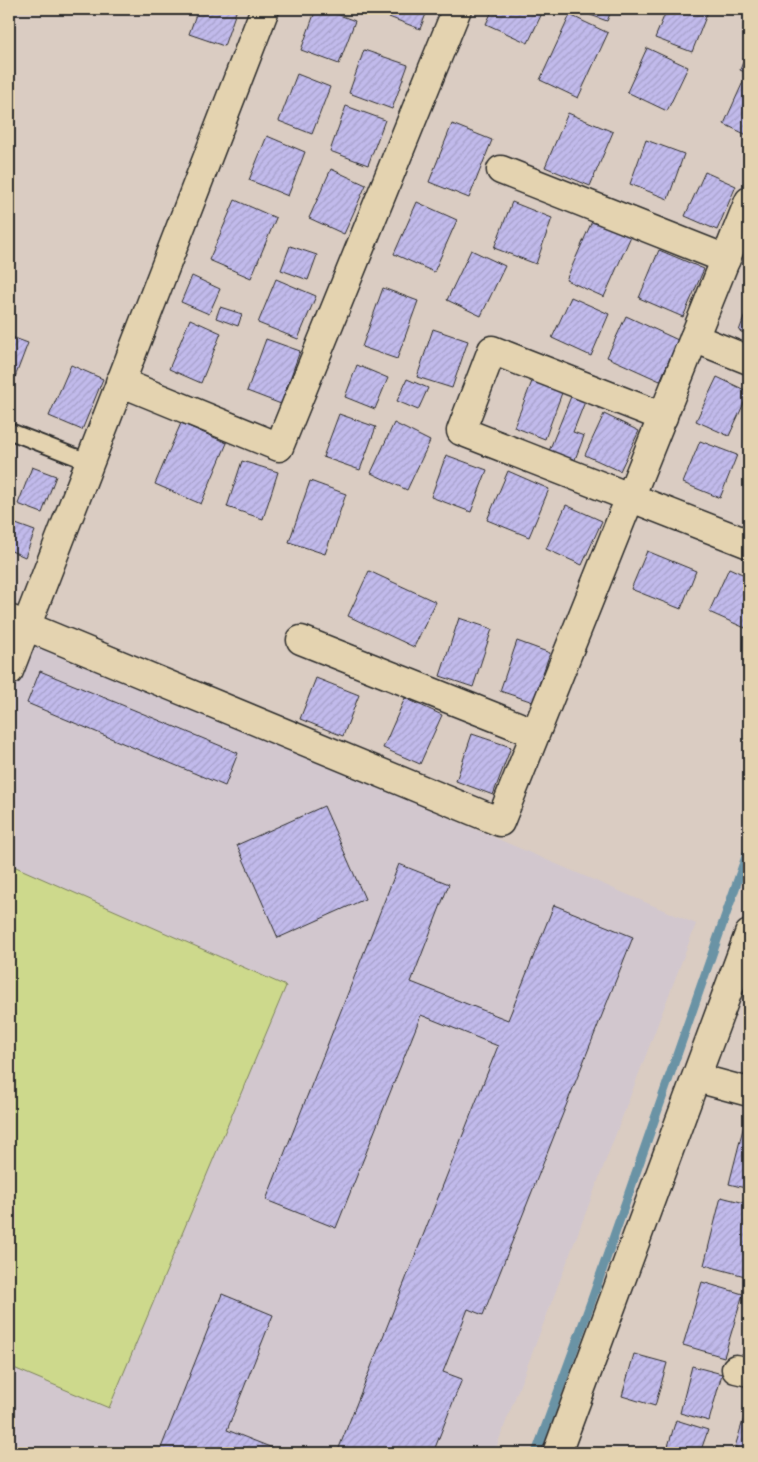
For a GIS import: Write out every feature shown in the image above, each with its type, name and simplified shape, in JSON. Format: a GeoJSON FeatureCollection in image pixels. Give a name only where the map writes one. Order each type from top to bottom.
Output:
{"type":"FeatureCollection","features":[{"type":"Feature","properties":{"kind":"street"},"geometry":{"type":"LineString","coordinates":[[9,671],[17,622],[89,462],[265,9]]}},
{"type":"Feature","properties":{"kind":"street"},"geometry":{"type":"LineString","coordinates":[[120,382],[279,447],[457,9]]}},
{"type":"Feature","properties":{"kind":"street"},"geometry":{"type":"LineString","coordinates":[[501,170],[726,259]]}},
{"type":"Feature","properties":{"kind":"street"},"geometry":{"type":"LineString","coordinates":[[17,622],[500,822],[749,201]]}},
{"type":"Feature","properties":{"kind":"street"},"geometry":{"type":"LineString","coordinates":[[694,338],[749,360]]}},
{"type":"Feature","properties":{"kind":"street"},"geometry":{"type":"LineString","coordinates":[[663,417],[492,350],[460,431],[749,544]]}},
{"type":"Feature","properties":{"kind":"street"},"geometry":{"type":"LineString","coordinates":[[301,640],[535,733]]}},
{"type":"Feature","properties":{"kind":"street"},"geometry":{"type":"LineString","coordinates":[[556,1453],[749,934]]}},
{"type":"Feature","properties":{"kind":"street"},"geometry":{"type":"LineString","coordinates":[[696,1078],[749,1092]]}},
{"type":"Feature","properties":{"kind":"lane"},"geometry":{"type":"LineString","coordinates":[[9,431],[89,462]]}},
{"type":"Feature","properties":{"kind":"shaded area"},"geometry":{"type":"Polygon","coordinates":[[[30,638],[696,924],[494,1453],[9,1453],[9,697],[30,638]]]}},
{"type":"Feature","properties":{"kind":"green space"},"geometry":{"type":"Polygon","coordinates":[[[9,864],[286,986],[109,1408],[9,1366],[9,864]]]}},
{"type":"Feature","properties":{"kind":"building"},"geometry":{"type":"Polygon","coordinates":[[[198,9],[237,9],[224,46],[189,34],[198,9]]]}},
{"type":"Feature","properties":{"kind":"building"},"geometry":{"type":"Polygon","coordinates":[[[316,9],[324,9],[355,21],[339,64],[301,50],[316,9]]]}},
{"type":"Feature","properties":{"kind":"building"},"geometry":{"type":"Polygon","coordinates":[[[377,9],[428,9],[420,29],[376,12],[377,9]]]}},
{"type":"Feature","properties":{"kind":"building"},"geometry":{"type":"Polygon","coordinates":[[[493,9],[544,9],[528,43],[486,24],[493,9]]]}},
{"type":"Feature","properties":{"kind":"building"},"geometry":{"type":"Polygon","coordinates":[[[574,9],[612,9],[607,21],[574,9]]]}},
{"type":"Feature","properties":{"kind":"building"},"geometry":{"type":"Polygon","coordinates":[[[667,9],[709,9],[692,52],[655,38],[667,9]]]}},
{"type":"Feature","properties":{"kind":"building"},"geometry":{"type":"Polygon","coordinates":[[[570,15],[608,33],[578,98],[540,80],[570,15]]]}},
{"type":"Feature","properties":{"kind":"building"},"geometry":{"type":"Polygon","coordinates":[[[749,46],[749,74],[740,70],[749,46]]]}},
{"type":"Feature","properties":{"kind":"building"},"geometry":{"type":"Polygon","coordinates":[[[647,48],[688,67],[667,111],[627,92],[647,48]]]}},
{"type":"Feature","properties":{"kind":"building"},"geometry":{"type":"Polygon","coordinates":[[[364,50],[408,65],[392,109],[349,93],[364,50]]]}},
{"type":"Feature","properties":{"kind":"building"},"geometry":{"type":"Polygon","coordinates":[[[297,74],[330,87],[312,134],[279,121],[297,74]]]}},
{"type":"Feature","properties":{"kind":"building"},"geometry":{"type":"Polygon","coordinates":[[[743,82],[749,85],[749,136],[724,124],[743,82]]]}},
{"type":"Feature","properties":{"kind":"building"},"geometry":{"type":"Polygon","coordinates":[[[346,106],[385,120],[368,165],[330,151],[346,106]]]}},
{"type":"Feature","properties":{"kind":"building"},"geometry":{"type":"Polygon","coordinates":[[[568,113],[613,132],[590,186],[545,167],[568,113]]]}},
{"type":"Feature","properties":{"kind":"building"},"geometry":{"type":"Polygon","coordinates":[[[452,124],[492,140],[469,198],[429,182],[452,124]]]}},
{"type":"Feature","properties":{"kind":"building"},"geometry":{"type":"Polygon","coordinates":[[[267,136],[305,152],[288,196],[249,180],[267,136]]]}},
{"type":"Feature","properties":{"kind":"building"},"geometry":{"type":"Polygon","coordinates":[[[646,140],[684,154],[668,199],[630,184],[646,140]]]}},
{"type":"Feature","properties":{"kind":"building"},"geometry":{"type":"Polygon","coordinates":[[[331,169],[366,185],[344,234],[309,218],[331,169]]]}},
{"type":"Feature","properties":{"kind":"building"},"geometry":{"type":"Polygon","coordinates":[[[705,172],[736,186],[717,230],[685,216],[705,172]]]}},
{"type":"Feature","properties":{"kind":"building"},"geometry":{"type":"Polygon","coordinates":[[[235,200],[276,218],[251,278],[209,260],[235,200]]]}},
{"type":"Feature","properties":{"kind":"building"},"geometry":{"type":"Polygon","coordinates":[[[417,202],[457,220],[434,272],[394,254],[417,202]]]}},
{"type":"Feature","properties":{"kind":"building"},"geometry":{"type":"Polygon","coordinates":[[[512,202],[552,218],[536,264],[494,248],[512,202]]]}},
{"type":"Feature","properties":{"kind":"building"},"geometry":{"type":"Polygon","coordinates":[[[593,219],[631,236],[604,297],[566,280],[593,219]]]}},
{"type":"Feature","properties":{"kind":"building"},"geometry":{"type":"Polygon","coordinates":[[[290,246],[317,255],[308,280],[281,270],[290,246]]]}},
{"type":"Feature","properties":{"kind":"building"},"geometry":{"type":"Polygon","coordinates":[[[471,250],[505,266],[481,316],[447,300],[471,250]]]}},
{"type":"Feature","properties":{"kind":"building"},"geometry":{"type":"Polygon","coordinates":[[[659,250],[704,269],[683,317],[639,298],[659,250]]]}},
{"type":"Feature","properties":{"kind":"building"},"geometry":{"type":"Polygon","coordinates":[[[192,276],[220,289],[209,314],[181,302],[192,276]]]}},
{"type":"Feature","properties":{"kind":"building"},"geometry":{"type":"Polygon","coordinates":[[[276,279],[316,296],[298,339],[258,323],[276,279]]]}},
{"type":"Feature","properties":{"kind":"building"},"geometry":{"type":"Polygon","coordinates":[[[383,288],[418,301],[397,359],[362,347],[383,288]]]}},
{"type":"Feature","properties":{"kind":"building"},"geometry":{"type":"Polygon","coordinates":[[[571,297],[609,314],[591,356],[552,338],[571,297]]]}},
{"type":"Feature","properties":{"kind":"building"},"geometry":{"type":"Polygon","coordinates":[[[749,304],[749,335],[739,331],[749,304]]]}},
{"type":"Feature","properties":{"kind":"building"},"geometry":{"type":"Polygon","coordinates":[[[220,307],[242,314],[238,326],[216,318],[220,307]]]}},
{"type":"Feature","properties":{"kind":"building"},"geometry":{"type":"Polygon","coordinates":[[[626,316],[678,340],[660,381],[607,357],[626,316]]]}},
{"type":"Feature","properties":{"kind":"building"},"geometry":{"type":"Polygon","coordinates":[[[190,319],[221,333],[201,383],[169,369],[190,319]]]}},
{"type":"Feature","properties":{"kind":"building"},"geometry":{"type":"Polygon","coordinates":[[[433,329],[468,341],[452,388],[417,377],[433,329]]]}},
{"type":"Feature","properties":{"kind":"building"},"geometry":{"type":"Polygon","coordinates":[[[9,336],[28,343],[9,393],[9,336]]]}},
{"type":"Feature","properties":{"kind":"building"},"geometry":{"type":"Polygon","coordinates":[[[266,339],[300,351],[281,404],[247,391],[266,339]]]}},
{"type":"Feature","properties":{"kind":"building"},"geometry":{"type":"Polygon","coordinates":[[[71,365],[103,379],[82,430],[49,416],[71,365]]]}},
{"type":"Feature","properties":{"kind":"building"},"geometry":{"type":"Polygon","coordinates":[[[357,365],[388,378],[375,409],[345,397],[357,365]]]}},
{"type":"Feature","properties":{"kind":"building"},"geometry":{"type":"Polygon","coordinates":[[[717,377],[749,392],[729,436],[696,421],[717,377]]]}},
{"type":"Feature","properties":{"kind":"building"},"geometry":{"type":"Polygon","coordinates":[[[407,379],[428,388],[418,410],[397,401],[407,379]]]}},
{"type":"Feature","properties":{"kind":"building"},"geometry":{"type":"Polygon","coordinates":[[[533,379],[563,390],[545,439],[514,427],[533,379]]]}},
{"type":"Feature","properties":{"kind":"building"},"geometry":{"type":"Polygon","coordinates":[[[572,394],[586,399],[573,432],[584,436],[574,462],[549,451],[572,394]]]}},
{"type":"Feature","properties":{"kind":"building"},"geometry":{"type":"Polygon","coordinates":[[[339,414],[376,427],[360,470],[323,457],[339,414]]]}},
{"type":"Feature","properties":{"kind":"building"},"geometry":{"type":"Polygon","coordinates":[[[604,414],[639,431],[620,471],[585,455],[604,414]]]}},
{"type":"Feature","properties":{"kind":"building"},"geometry":{"type":"Polygon","coordinates":[[[181,423],[227,443],[201,504],[155,484],[181,423]]]}},
{"type":"Feature","properties":{"kind":"building"},"geometry":{"type":"Polygon","coordinates":[[[394,423],[430,441],[407,490],[371,473],[394,423]]]}},
{"type":"Feature","properties":{"kind":"building"},"geometry":{"type":"Polygon","coordinates":[[[700,441],[737,455],[720,498],[683,483],[700,441]]]}},
{"type":"Feature","properties":{"kind":"building"},"geometry":{"type":"Polygon","coordinates":[[[446,455],[487,470],[471,512],[431,497],[446,455]]]}},
{"type":"Feature","properties":{"kind":"building"},"geometry":{"type":"Polygon","coordinates":[[[242,461],[278,472],[263,519],[227,507],[242,461]]]}},
{"type":"Feature","properties":{"kind":"building"},"geometry":{"type":"Polygon","coordinates":[[[32,467],[56,476],[42,513],[18,504],[32,467]]]}},
{"type":"Feature","properties":{"kind":"building"},"geometry":{"type":"Polygon","coordinates":[[[508,471],[549,489],[529,537],[487,520],[508,471]]]}},
{"type":"Feature","properties":{"kind":"building"},"geometry":{"type":"Polygon","coordinates":[[[310,481],[346,494],[325,554],[289,542],[310,481]]]}},
{"type":"Feature","properties":{"kind":"building"},"geometry":{"type":"Polygon","coordinates":[[[566,505],[602,521],[582,565],[546,549],[566,505]]]}},
{"type":"Feature","properties":{"kind":"building"},"geometry":{"type":"Polygon","coordinates":[[[13,523],[35,531],[25,557],[9,550],[9,534],[13,523]]]}},
{"type":"Feature","properties":{"kind":"building"},"geometry":{"type":"Polygon","coordinates":[[[647,551],[696,571],[681,609],[631,589],[647,551]]]}},
{"type":"Feature","properties":{"kind":"building"},"geometry":{"type":"Polygon","coordinates":[[[729,568],[749,577],[749,620],[745,628],[709,612],[729,568]]]}},
{"type":"Feature","properties":{"kind":"building"},"geometry":{"type":"Polygon","coordinates":[[[369,571],[436,602],[414,647],[348,616],[369,571]]]}},
{"type":"Feature","properties":{"kind":"building"},"geometry":{"type":"Polygon","coordinates":[[[459,618],[492,629],[473,687],[440,676],[459,618]]]}},
{"type":"Feature","properties":{"kind":"building"},"geometry":{"type":"Polygon","coordinates":[[[517,641],[550,653],[533,702],[500,691],[517,641]]]}},
{"type":"Feature","properties":{"kind":"building"},"geometry":{"type":"Polygon","coordinates":[[[40,671],[238,753],[225,786],[27,703],[40,671]]]}},
{"type":"Feature","properties":{"kind":"building"},"geometry":{"type":"Polygon","coordinates":[[[316,678],[359,695],[343,736],[300,719],[316,678]]]}},
{"type":"Feature","properties":{"kind":"building"},"geometry":{"type":"Polygon","coordinates":[[[405,698],[442,715],[420,764],[383,748],[405,698]]]}},
{"type":"Feature","properties":{"kind":"building"},"geometry":{"type":"Polygon","coordinates":[[[472,734],[511,747],[493,795],[456,781],[472,734]]]}},
{"type":"Feature","properties":{"kind":"building"},"geometry":{"type":"Polygon","coordinates":[[[324,806],[365,899],[278,938],[237,845],[324,806]]]}},
{"type":"Feature","properties":{"kind":"building"},"geometry":{"type":"Polygon","coordinates":[[[399,864],[449,884],[411,982],[508,1020],[554,905],[633,937],[483,1315],[468,1309],[443,1372],[462,1379],[433,1453],[337,1453],[498,1046],[421,1015],[336,1228],[266,1200],[399,864]]]}},
{"type":"Feature","properties":{"kind":"building"},"geometry":{"type":"Polygon","coordinates":[[[747,1113],[749,1114],[749,1189],[729,1184],[747,1113]]]}},
{"type":"Feature","properties":{"kind":"building"},"geometry":{"type":"Polygon","coordinates":[[[721,1197],[749,1204],[749,1261],[745,1276],[704,1265],[721,1197]]]}},
{"type":"Feature","properties":{"kind":"building"},"geometry":{"type":"Polygon","coordinates":[[[702,1282],[743,1294],[724,1357],[683,1345],[702,1282]]]}},
{"type":"Feature","properties":{"kind":"building"},"geometry":{"type":"Polygon","coordinates":[[[222,1294],[273,1315],[227,1430],[275,1449],[273,1453],[159,1453],[222,1294]]]}},
{"type":"Feature","properties":{"kind":"building"},"geometry":{"type":"Polygon","coordinates":[[[634,1354],[667,1363],[655,1406],[622,1396],[634,1354]]]}},
{"type":"Feature","properties":{"kind":"building"},"geometry":{"type":"Polygon","coordinates":[[[692,1366],[722,1374],[709,1421],[680,1413],[692,1366]]]}},
{"type":"Feature","properties":{"kind":"building"},"geometry":{"type":"Polygon","coordinates":[[[749,1401],[749,1451],[735,1447],[749,1401]]]}},
{"type":"Feature","properties":{"kind":"building"},"geometry":{"type":"Polygon","coordinates":[[[676,1420],[708,1430],[700,1453],[666,1453],[676,1420]]]}},
{"type":"Feature","properties":{"kind":"waterway"},"geometry":{"type":"LineString","coordinates":[[536,1453],[591,1302],[749,848]]}}]}
